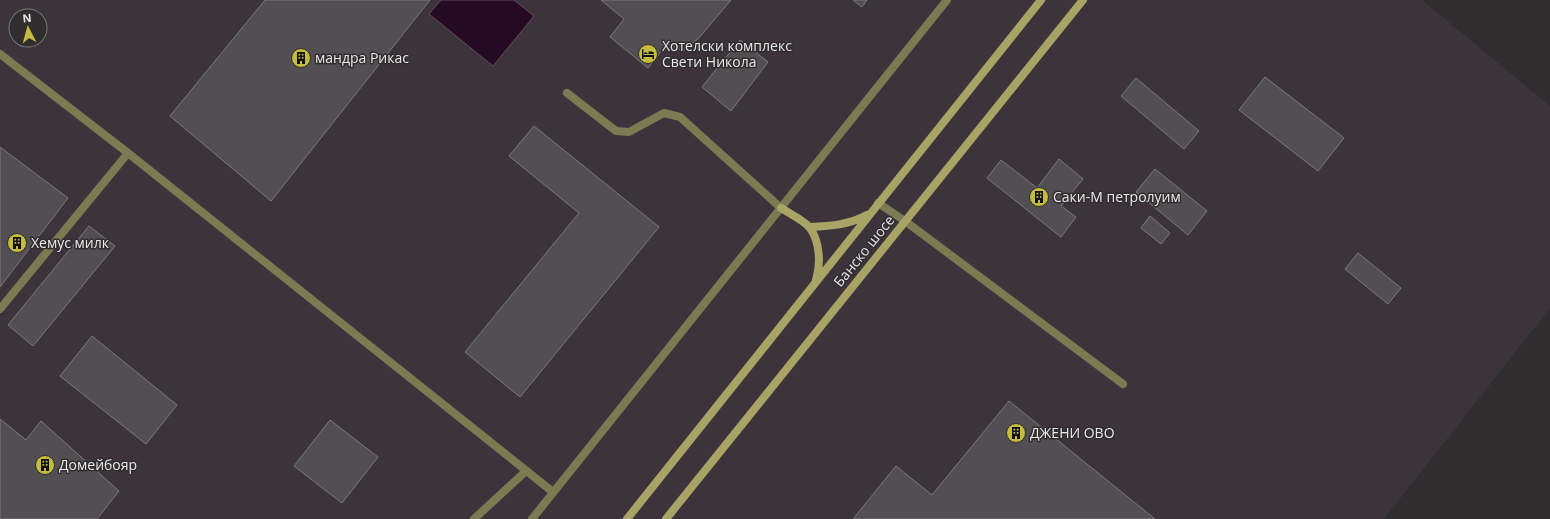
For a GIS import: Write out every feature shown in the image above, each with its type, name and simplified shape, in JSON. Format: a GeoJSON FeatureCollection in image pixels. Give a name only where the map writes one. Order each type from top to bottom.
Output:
{"type":"FeatureCollection","features":[{"type":"Feature","properties":{"kind":"main road","name":"Банско шосе"},"geometry":{"type":"LineString","coordinates":[[627,519],[1041,0]]}},
{"type":"Feature","properties":{"kind":"main road","name":"Банско шосе"},"geometry":{"type":"LineString","coordinates":[[666,519],[1083,0]]}},
{"type":"Feature","properties":{"kind":"main road"},"geometry":{"type":"LineString","coordinates":[[782,208],[810,227],[815,238],[819,256],[818,273],[814,286]]}},
{"type":"Feature","properties":{"kind":"main road"},"geometry":{"type":"LineString","coordinates":[[810,227],[850,222],[858,220],[870,213]]}},
{"type":"Feature","properties":{"kind":"street"},"geometry":{"type":"LineString","coordinates":[[532,519],[947,0]]}},
{"type":"Feature","properties":{"kind":"street"},"geometry":{"type":"LineString","coordinates":[[0,54],[128,153],[553,492]]}},
{"type":"Feature","properties":{"kind":"street"},"geometry":{"type":"LineString","coordinates":[[567,93],[616,131],[628,132],[664,113],[680,117],[782,208]]}},
{"type":"Feature","properties":{"kind":"street"},"geometry":{"type":"LineString","coordinates":[[0,310],[128,153]]}},
{"type":"Feature","properties":{"kind":"street"},"geometry":{"type":"LineString","coordinates":[[878,203],[905,221],[1123,384]]}},
{"type":"Feature","properties":{"kind":"street"},"geometry":{"type":"LineString","coordinates":[[474,519],[526,471]]}},
{"type":"Feature","properties":{"kind":"shaded area"},"geometry":{"type":"Polygon","coordinates":[[[0,0],[1422,0],[1550,106],[1550,308],[1384,519],[0,519],[0,0]]]}},
{"type":"Feature","properties":{"kind":"shaded area"},"geometry":{"type":"Polygon","coordinates":[[[441,0],[514,0],[534,16],[493,66],[429,14],[441,0]]]}},
{"type":"Feature","properties":{"kind":"building","name":"мандра Рикас"},"geometry":{"type":"Polygon","coordinates":[[[265,0],[430,0],[271,201],[170,116],[265,0]]]}},
{"type":"Feature","properties":{"kind":"building"},"geometry":{"type":"Polygon","coordinates":[[[601,0],[731,0],[698,39],[683,51],[667,44],[648,68],[610,37],[624,19],[601,0]]]}},
{"type":"Feature","properties":{"kind":"building"},"geometry":{"type":"Polygon","coordinates":[[[853,0],[867,0],[862,7],[853,0]]]}},
{"type":"Feature","properties":{"kind":"building"},"geometry":{"type":"Polygon","coordinates":[[[740,40],[768,62],[731,111],[702,87],[740,40]]]}},
{"type":"Feature","properties":{"kind":"building"},"geometry":{"type":"Polygon","coordinates":[[[1265,77],[1344,138],[1318,171],[1239,110],[1265,77]]]}},
{"type":"Feature","properties":{"kind":"building"},"geometry":{"type":"Polygon","coordinates":[[[1136,78],[1199,131],[1184,149],[1121,96],[1136,78]]]}},
{"type":"Feature","properties":{"kind":"building"},"geometry":{"type":"Polygon","coordinates":[[[534,126],[659,227],[520,397],[465,352],[579,213],[509,156],[534,126]]]}},
{"type":"Feature","properties":{"kind":"building","name":"Хемус милк"},"geometry":{"type":"Polygon","coordinates":[[[0,147],[68,198],[0,287],[0,147]]]}},
{"type":"Feature","properties":{"kind":"building","name":"Саки-М петролуим"},"geometry":{"type":"Polygon","coordinates":[[[1059,159],[1083,179],[1061,206],[1076,217],[1061,237],[987,178],[1001,160],[1037,188],[1059,159]]]}},
{"type":"Feature","properties":{"kind":"building"},"geometry":{"type":"Polygon","coordinates":[[[1155,169],[1207,211],[1188,235],[1136,192],[1155,169]]]}},
{"type":"Feature","properties":{"kind":"building"},"geometry":{"type":"Polygon","coordinates":[[[1150,216],[1170,233],[1161,244],[1141,228],[1150,216]]]}},
{"type":"Feature","properties":{"kind":"building"},"geometry":{"type":"Polygon","coordinates":[[[89,226],[115,246],[33,346],[8,325],[89,226]]]}},
{"type":"Feature","properties":{"kind":"building"},"geometry":{"type":"Polygon","coordinates":[[[1358,253],[1401,288],[1388,304],[1345,269],[1358,253]]]}},
{"type":"Feature","properties":{"kind":"building"},"geometry":{"type":"Polygon","coordinates":[[[92,336],[177,405],[146,444],[60,376],[92,336]]]}},
{"type":"Feature","properties":{"kind":"building","name":"ДЖЕНИ ОВО"},"geometry":{"type":"Polygon","coordinates":[[[1009,401],[1155,519],[853,519],[896,466],[932,495],[1009,401]]]}},
{"type":"Feature","properties":{"kind":"building","name":"Домейбояр"},"geometry":{"type":"Polygon","coordinates":[[[0,419],[26,440],[41,421],[119,491],[97,519],[0,519],[0,419]]]}},
{"type":"Feature","properties":{"kind":"building"},"geometry":{"type":"Polygon","coordinates":[[[330,420],[378,457],[342,503],[294,466],[330,420]]]}},
{"type":"Feature","properties":{"kind":"place","name":"Хотелски комплекс Свети Никола"},"geometry":{"type":"Point","coordinates":[648,54]}},
{"type":"Feature","properties":{"kind":"place","name":"мандра Рикас"},"geometry":{"type":"Point","coordinates":[301,58]}},
{"type":"Feature","properties":{"kind":"place","name":"Саки-М петролуим"},"geometry":{"type":"Point","coordinates":[1039,197]}},
{"type":"Feature","properties":{"kind":"place","name":"Хемус милк"},"geometry":{"type":"Point","coordinates":[17,243]}},
{"type":"Feature","properties":{"kind":"place","name":"ДЖЕНИ ОВО"},"geometry":{"type":"Point","coordinates":[1016,433]}},
{"type":"Feature","properties":{"kind":"place","name":"Домейбояр"},"geometry":{"type":"Point","coordinates":[45,465]}}]}
